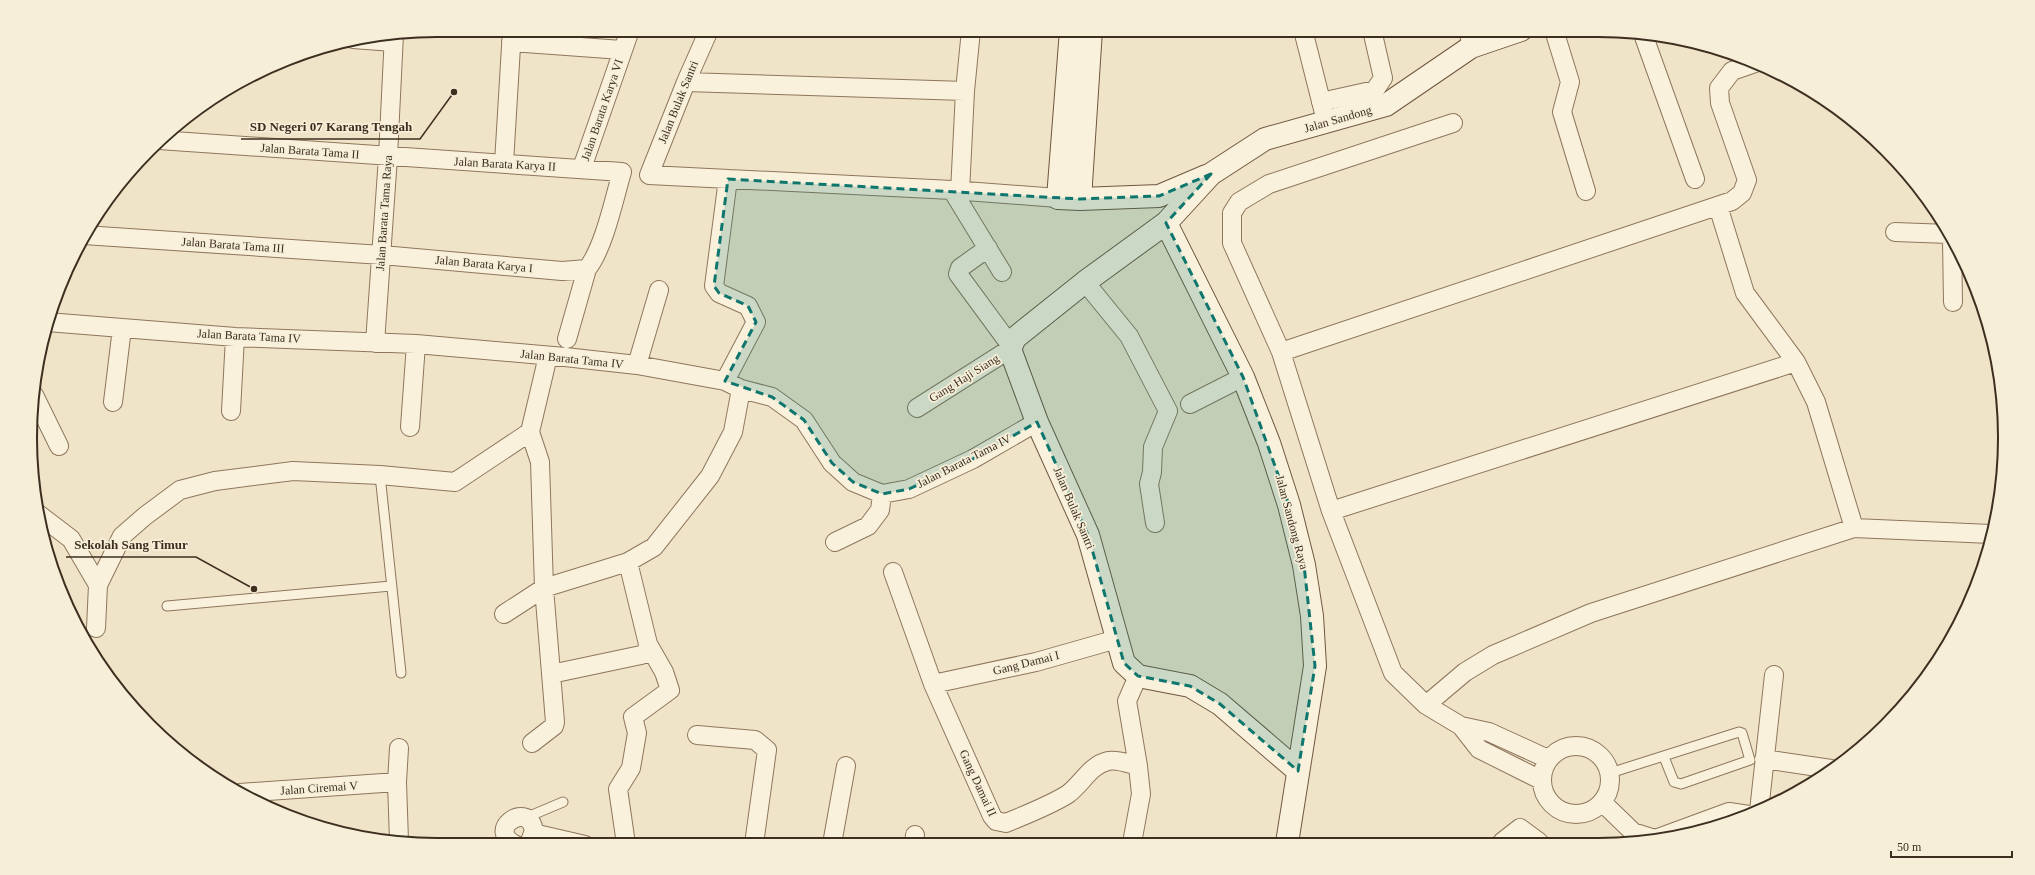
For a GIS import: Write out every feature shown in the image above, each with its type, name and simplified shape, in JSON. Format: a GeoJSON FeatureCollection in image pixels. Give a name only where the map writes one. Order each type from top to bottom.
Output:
{"type":"FeatureCollection","features":[{"type":"Feature","properties":{"kind":"street"},"geometry":{"type":"LineString","coordinates":[[504,163],[512,37]]}},
{"type":"Feature","properties":{"kind":"street"},"geometry":{"type":"LineString","coordinates":[[520,37],[622,50]]}},
{"type":"Feature","properties":{"kind":"street","name":"Jalan Barata Karya VI"},"geometry":{"type":"LineString","coordinates":[[582,168],[627,37]]}},
{"type":"Feature","properties":{"kind":"street","name":"Jalan Bulak Santri"},"geometry":{"type":"LineString","coordinates":[[706,37],[686,82],[649,175],[728,179]]}},
{"type":"Feature","properties":{"kind":"street"},"geometry":{"type":"LineString","coordinates":[[970,37],[956,191],[1002,272]]}},
{"type":"Feature","properties":{"kind":"street"},"geometry":{"type":"LineString","coordinates":[[1058,198],[1070,37]]}},
{"type":"Feature","properties":{"kind":"street"},"geometry":{"type":"LineString","coordinates":[[1080,199],[1090,37]]}},
{"type":"Feature","properties":{"kind":"street"},"geometry":{"type":"LineString","coordinates":[[1305,37],[1323,112],[1375,90],[1383,78],[1374,37]]}},
{"type":"Feature","properties":{"kind":"street"},"geometry":{"type":"LineString","coordinates":[[1556,37],[1570,82],[1562,112],[1586,191]]}},
{"type":"Feature","properties":{"kind":"street","name":"Jalan Sandong"},"geometry":{"type":"LineString","coordinates":[[1166,223],[1211,174],[1265,139],[1323,112],[1386,105],[1470,38]]}},
{"type":"Feature","properties":{"kind":"street","name":"Jalan Barata Tama Raya"},"geometry":{"type":"LineString","coordinates":[[375,343],[382,255],[394,39]]}},
{"type":"Feature","properties":{"kind":"street"},"geometry":{"type":"LineString","coordinates":[[1645,40],[1695,179]]}},
{"type":"Feature","properties":{"kind":"street"},"geometry":{"type":"LineString","coordinates":[[1281,352],[1732,201],[1742,193],[1747,180],[1720,103],[1720,88],[1732,71],[1748,66]]}},
{"type":"Feature","properties":{"kind":"street"},"geometry":{"type":"LineString","coordinates":[[686,82],[965,91]]}},
{"type":"Feature","properties":{"kind":"street"},"geometry":{"type":"LineString","coordinates":[[1453,123],[1269,184],[1239,202],[1232,213],[1232,243],[1281,352],[1331,511],[1393,673],[1426,705],[1461,726],[1489,732],[1548,759]]}},
{"type":"Feature","properties":{"kind":"street","name":"Jalan Barata Tama II"},"geometry":{"type":"LineString","coordinates":[[168,141],[388,157]]}},
{"type":"Feature","properties":{"kind":"street","name":"Jalan Barata Karya II"},"geometry":{"type":"LineString","coordinates":[[388,157],[504,163],[622,172],[601,241],[593,261],[587,269]]}},
{"type":"Feature","properties":{"kind":"street"},"geometry":{"type":"LineString","coordinates":[[725,381],[756,322],[748,306],[719,293],[714,286],[728,179],[1080,199],[1159,196],[1211,174]]}},
{"type":"Feature","properties":{"kind":"street"},"geometry":{"type":"LineString","coordinates":[[1718,206],[1745,293],[1796,362],[1816,402],[1854,528]]}},
{"type":"Feature","properties":{"kind":"street"},"geometry":{"type":"LineString","coordinates":[[1011,348],[1015,338],[1085,282],[1166,223]]}},
{"type":"Feature","properties":{"kind":"street","name":"Jalan Sandong Raya"},"geometry":{"type":"LineString","coordinates":[[1166,223],[1244,377],[1269,443],[1289,505],[1304,565],[1312,616],[1314,666],[1288,838]]}},
{"type":"Feature","properties":{"kind":"street"},"geometry":{"type":"LineString","coordinates":[[1895,232],[1942,234]]}},
{"type":"Feature","properties":{"kind":"street","name":"Jalan Barata Tama III"},"geometry":{"type":"LineString","coordinates":[[92,236],[382,255]]}},
{"type":"Feature","properties":{"kind":"street"},"geometry":{"type":"LineString","coordinates":[[988,248],[960,268],[958,274],[1011,348]]}},
{"type":"Feature","properties":{"kind":"street"},"geometry":{"type":"LineString","coordinates":[[1952,251],[1953,302]]}},
{"type":"Feature","properties":{"kind":"street","name":"Jalan Barata Karya I"},"geometry":{"type":"LineString","coordinates":[[382,255],[562,271],[587,269]]}},
{"type":"Feature","properties":{"kind":"street"},"geometry":{"type":"LineString","coordinates":[[567,338],[587,269]]}},
{"type":"Feature","properties":{"kind":"street"},"geometry":{"type":"LineString","coordinates":[[1085,282],[1129,336],[1168,411],[1153,447],[1152,472],[1149,484],[1156,523]]}},
{"type":"Feature","properties":{"kind":"street"},"geometry":{"type":"LineString","coordinates":[[637,365],[659,290]]}},
{"type":"Feature","properties":{"kind":"street","name":"Jalan Barata Tama IV"},"geometry":{"type":"LineString","coordinates":[[54,323],[235,336],[416,344],[637,365],[725,381],[741,389],[772,397],[804,420],[832,463],[853,482],[882,494],[909,489],[973,459],[1036,422]]}},
{"type":"Feature","properties":{"kind":"street"},"geometry":{"type":"LineString","coordinates":[[113,402],[122,328]]}},
{"type":"Feature","properties":{"kind":"street"},"geometry":{"type":"LineString","coordinates":[[231,412],[235,336]]}},
{"type":"Feature","properties":{"kind":"street"},"geometry":{"type":"LineString","coordinates":[[410,427],[416,344]]}},
{"type":"Feature","properties":{"kind":"street","name":"Jalan Bulak Santri"},"geometry":{"type":"LineString","coordinates":[[1011,348],[1036,422],[1088,535],[1124,663],[1138,676]]}},
{"type":"Feature","properties":{"kind":"street","name":"Gang Haji Siang"},"geometry":{"type":"LineString","coordinates":[[917,408],[1011,348]]}},
{"type":"Feature","properties":{"kind":"street"},"geometry":{"type":"LineString","coordinates":[[532,743],[554,726],[556,722],[544,588],[540,462],[530,432],[548,356]]}},
{"type":"Feature","properties":{"kind":"street"},"geometry":{"type":"LineString","coordinates":[[1331,511],[1796,362]]}},
{"type":"Feature","properties":{"kind":"street"},"geometry":{"type":"LineString","coordinates":[[1190,404],[1244,377]]}},
{"type":"Feature","properties":{"kind":"street"},"geometry":{"type":"LineString","coordinates":[[504,614],[544,588],[628,562],[654,547],[710,476],[733,432],[741,389]]}},
{"type":"Feature","properties":{"kind":"street"},"geometry":{"type":"LineString","coordinates":[[39,404],[59,446]]}},
{"type":"Feature","properties":{"kind":"street"},"geometry":{"type":"LineString","coordinates":[[96,628],[98,585],[122,536],[145,516],[180,490],[215,481],[292,470],[380,475],[455,482],[530,432]]}},
{"type":"Feature","properties":{"kind":"street"},"geometry":{"type":"LineString","coordinates":[[835,542],[868,526],[880,510],[882,494]]}},
{"type":"Feature","properties":{"kind":"street"},"geometry":{"type":"LineString","coordinates":[[46,520],[71,539],[98,585]]}},
{"type":"Feature","properties":{"kind":"street"},"geometry":{"type":"LineString","coordinates":[[1426,705],[1465,672],[1493,655],[1598,610],[1854,528],[1986,534]]}},
{"type":"Feature","properties":{"kind":"street"},"geometry":{"type":"LineString","coordinates":[[625,838],[618,789],[631,768],[637,733],[633,717],[670,690],[664,672],[648,644],[628,562]]}},
{"type":"Feature","properties":{"kind":"street"},"geometry":{"type":"LineString","coordinates":[[893,572],[933,684]]}},
{"type":"Feature","properties":{"kind":"street","name":"Gang Damai I"},"geometry":{"type":"LineString","coordinates":[[933,684],[1036,662],[1117,639]]}},
{"type":"Feature","properties":{"kind":"street"},"geometry":{"type":"LineString","coordinates":[[551,674],[641,656],[647,653],[648,644]]}},
{"type":"Feature","properties":{"kind":"street"},"geometry":{"type":"LineString","coordinates":[[1760,804],[1774,675]]}},
{"type":"Feature","properties":{"kind":"street"},"geometry":{"type":"LineString","coordinates":[[1133,838],[1141,794],[1138,766],[1127,701],[1138,676],[1190,686],[1220,704],[1298,771]]}},
{"type":"Feature","properties":{"kind":"street","name":"Gang Damai II"},"geometry":{"type":"LineString","coordinates":[[933,684],[992,816],[996,821],[1006,823],[1066,795],[1079,785],[1084,777],[1103,763],[1110,761],[1138,766]]}},
{"type":"Feature","properties":{"kind":"street"},"geometry":{"type":"LineString","coordinates":[[1461,726],[1479,749],[1541,780]]}},
{"type":"Feature","properties":{"kind":"street"},"geometry":{"type":"LineString","coordinates":[[697,735],[755,740],[767,750],[755,838]]}},
{"type":"Feature","properties":{"kind":"street"},"geometry":{"type":"LineString","coordinates":[[1576,745],[1592,749],[1604,759],[1610,773],[1610,789],[1603,803],[1589,813],[1572,815],[1556,809],[1545,797],[1541,780],[1543,769],[1548,759],[1560,749],[1576,745]]}},
{"type":"Feature","properties":{"kind":"street"},"geometry":{"type":"LineString","coordinates":[[399,748],[397,782],[399,836]]}},
{"type":"Feature","properties":{"kind":"street"},"geometry":{"type":"LineString","coordinates":[[1764,758],[1824,768]]}},
{"type":"Feature","properties":{"kind":"street"},"geometry":{"type":"LineString","coordinates":[[833,838],[846,766]]}},
{"type":"Feature","properties":{"kind":"street","name":"Jalan Ciremai V"},"geometry":{"type":"LineString","coordinates":[[251,792],[397,782]]}},
{"type":"Feature","properties":{"kind":"street"},"geometry":{"type":"LineString","coordinates":[[1603,803],[1632,836]]}},
{"type":"Feature","properties":{"kind":"street"},"geometry":{"type":"LineString","coordinates":[[1691,826],[1729,812],[1737,813]]}},
{"type":"Feature","properties":{"kind":"street"},"geometry":{"type":"LineString","coordinates":[[1507,838],[1520,828],[1534,838]]}},
{"type":"Feature","properties":{"kind":"lane"},"geometry":{"type":"LineString","coordinates":[[380,475],[401,673]]}},
{"type":"Feature","properties":{"kind":"lane"},"geometry":{"type":"LineString","coordinates":[[167,606],[391,586]]}},
{"type":"Feature","properties":{"kind":"lane"},"geometry":{"type":"LineString","coordinates":[[1610,773],[1739,732],[1742,733],[1750,760],[1680,784],[1674,782],[1664,757]]}},
{"type":"Feature","properties":{"kind":"lane"},"geometry":{"type":"LineString","coordinates":[[523,838],[563,802]]}},
{"type":"Feature","properties":{"kind":"highlighted area"},"geometry":{"type":"Polygon","coordinates":[[[1211,174],[1166,223],[1243,377],[1289,505],[1304,565],[1315,666],[1298,771],[1220,704],[1190,686],[1138,676],[1124,663],[1088,535],[1037,422],[973,459],[909,489],[882,494],[853,482],[832,463],[804,420],[772,397],[725,381],[756,322],[748,306],[719,293],[714,286],[728,179],[1080,199],[1159,196],[1211,174]]]}},
{"type":"Feature","properties":{"kind":"place","name":"SD Negeri 07 Karang Tengah"},"geometry":{"type":"Point","coordinates":[454,92]}},
{"type":"Feature","properties":{"kind":"place","name":"Sekolah Sang Timur"},"geometry":{"type":"Point","coordinates":[254,589]}}]}
